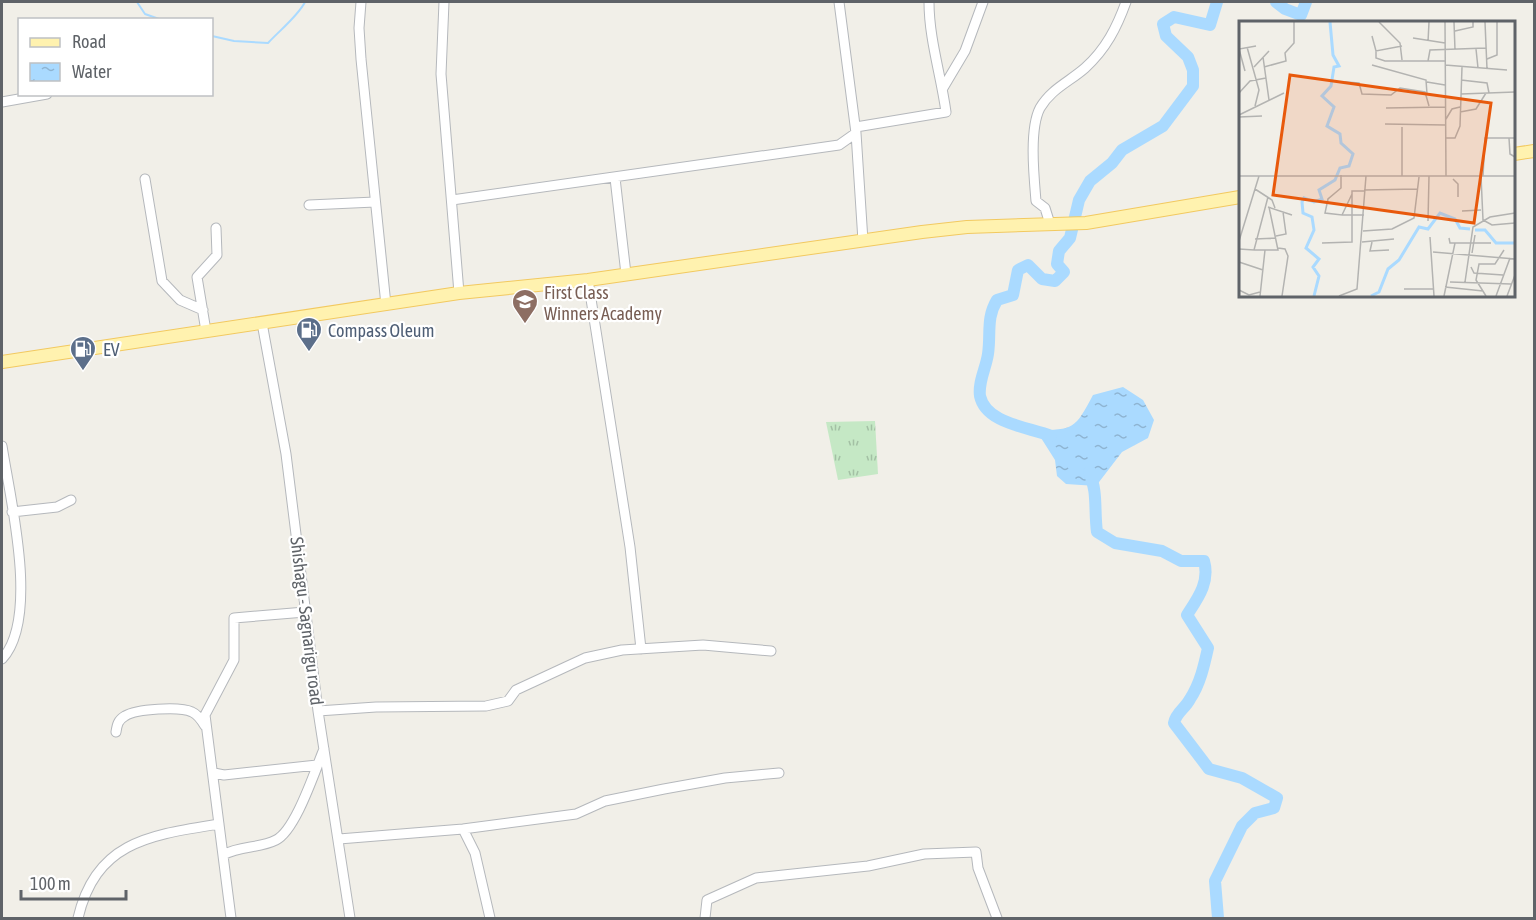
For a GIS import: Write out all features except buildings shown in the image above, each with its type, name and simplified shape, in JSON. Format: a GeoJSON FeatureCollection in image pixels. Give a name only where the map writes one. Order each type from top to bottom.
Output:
{"type":"FeatureCollection","features":[{"type":"Feature","properties":{"kind":"main road"},"geometry":{"type":"LineString","coordinates":[[1515,154],[1534,151]]}},
{"type":"Feature","properties":{"kind":"main road"},"geometry":{"type":"LineString","coordinates":[[2,362],[459,293],[588,280],[967,227],[1086,223],[1239,197]]}},
{"type":"Feature","properties":{"kind":"street"},"geometry":{"type":"LineString","coordinates":[[361,2],[360,48],[386,305]]}},
{"type":"Feature","properties":{"kind":"street"},"geometry":{"type":"LineString","coordinates":[[444,2],[441,74],[459,293]]}},
{"type":"Feature","properties":{"kind":"street"},"geometry":{"type":"LineString","coordinates":[[839,2],[856,130],[862,241]]}},
{"type":"Feature","properties":{"kind":"street"},"geometry":{"type":"LineString","coordinates":[[839,145],[856,130],[946,112],[931,35],[929,2]]}},
{"type":"Feature","properties":{"kind":"street"},"geometry":{"type":"LineString","coordinates":[[943,88],[965,51],[983,2]]}},
{"type":"Feature","properties":{"kind":"street"},"geometry":{"type":"LineString","coordinates":[[1050,224],[1045,208],[1036,201],[1035,122],[1040,108],[1054,90],[1084,69],[1107,42],[1118,26],[1126,2]]}},
{"type":"Feature","properties":{"kind":"street"},"geometry":{"type":"LineString","coordinates":[[2,102],[35,96]]}},
{"type":"Feature","properties":{"kind":"street"},"geometry":{"type":"LineString","coordinates":[[452,200],[839,145],[857,152]]}},
{"type":"Feature","properties":{"kind":"street"},"geometry":{"type":"LineString","coordinates":[[615,178],[626,274]]}},
{"type":"Feature","properties":{"kind":"street"},"geometry":{"type":"LineString","coordinates":[[145,179],[162,281],[180,300],[203,310]]}},
{"type":"Feature","properties":{"kind":"street"},"geometry":{"type":"LineString","coordinates":[[309,205],[375,202]]}},
{"type":"Feature","properties":{"kind":"street"},"geometry":{"type":"LineString","coordinates":[[206,331],[197,275],[217,255],[216,228]]}},
{"type":"Feature","properties":{"kind":"street"},"geometry":{"type":"LineString","coordinates":[[588,280],[630,547],[641,649]]}},
{"type":"Feature","properties":{"kind":"street","name":"Shishagu - Sagnarigu road"},"geometry":{"type":"LineString","coordinates":[[262,323],[286,454],[318,711],[350,918]]}},
{"type":"Feature","properties":{"kind":"street"},"geometry":{"type":"LineString","coordinates":[[2,446],[21,569],[16,636],[2,659]]}},
{"type":"Feature","properties":{"kind":"street"},"geometry":{"type":"LineString","coordinates":[[12,512],[57,507],[71,500]]}},
{"type":"Feature","properties":{"kind":"street"},"geometry":{"type":"LineString","coordinates":[[231,918],[214,773],[206,728],[206,711],[234,660],[234,618],[305,612]]}},
{"type":"Feature","properties":{"kind":"street"},"geometry":{"type":"LineString","coordinates":[[318,711],[376,707],[486,706],[508,701],[516,690],[585,658],[641,649],[704,645],[771,651]]}},
{"type":"Feature","properties":{"kind":"street"},"geometry":{"type":"LineString","coordinates":[[116,732],[118,722],[127,714],[159,710],[194,712],[206,728]]}},
{"type":"Feature","properties":{"kind":"street"},"geometry":{"type":"LineString","coordinates":[[223,855],[235,848],[253,849],[281,838],[294,820],[324,749]]}},
{"type":"Feature","properties":{"kind":"street"},"geometry":{"type":"LineString","coordinates":[[214,773],[224,776],[317,765]]}},
{"type":"Feature","properties":{"kind":"street"},"geometry":{"type":"LineString","coordinates":[[339,839],[463,829],[542,816],[576,814],[605,801],[664,789],[725,778],[779,773]]}},
{"type":"Feature","properties":{"kind":"street"},"geometry":{"type":"LineString","coordinates":[[78,918],[83,899],[92,881],[104,863],[118,852],[166,834],[219,824]]}},
{"type":"Feature","properties":{"kind":"street"},"geometry":{"type":"LineString","coordinates":[[463,829],[475,853],[490,918]]}},
{"type":"Feature","properties":{"kind":"street"},"geometry":{"type":"LineString","coordinates":[[705,918],[707,900],[756,878],[868,866],[924,854],[976,852],[978,868],[997,918]]}},
{"type":"Feature","properties":{"kind":"green space"},"geometry":{"type":"Polygon","coordinates":[[[875,421],[878,474],[838,480],[826,422],[875,421]]]}},
{"type":"Feature","properties":{"kind":"water"},"geometry":{"type":"Polygon","coordinates":[[[1123,387],[1143,400],[1154,420],[1148,438],[1122,452],[1096,486],[1066,484],[1057,476],[1055,460],[1036,430],[1066,428],[1082,415],[1093,395],[1123,387]]]}},
{"type":"Feature","properties":{"kind":"waterway"},"geometry":{"type":"LineString","coordinates":[[137,2],[145,14],[156,18]]}},
{"type":"Feature","properties":{"kind":"waterway"},"geometry":{"type":"LineString","coordinates":[[213,36],[234,41],[268,43],[293,18],[305,2]]}},
{"type":"Feature","properties":{"kind":"waterway"},"geometry":{"type":"LineString","coordinates":[[1051,436],[999,419],[984,405],[980,396],[980,386],[988,354],[990,320],[994,307],[997,300],[1013,295],[1018,270],[1028,265],[1042,279],[1055,281],[1064,272],[1057,264],[1059,251],[1070,238],[1079,200],[1090,181],[1112,163],[1122,150],[1163,126],[1193,86],[1193,70],[1188,57],[1166,36],[1163,24],[1174,17],[1210,25],[1217,2]]}},
{"type":"Feature","properties":{"kind":"waterway"},"geometry":{"type":"LineString","coordinates":[[1276,2],[1285,9],[1301,15],[1306,2]]}},
{"type":"Feature","properties":{"kind":"waterway"},"geometry":{"type":"LineString","coordinates":[[1089,472],[1095,494],[1097,532],[1115,543],[1162,551],[1181,561],[1204,561],[1204,583],[1187,615],[1208,648],[1196,687],[1174,723],[1209,769],[1242,778],[1277,798],[1274,808],[1255,813],[1242,826],[1215,881],[1218,918]]}},
{"type":"Feature","properties":{"kind":"place","name":"First Class Winners Academy"},"geometry":{"type":"Point","coordinates":[525,325]}},
{"type":"Feature","properties":{"kind":"place","name":"Compass Oleum"},"geometry":{"type":"Point","coordinates":[309,353]}},
{"type":"Feature","properties":{"kind":"place","name":"EV"},"geometry":{"type":"Point","coordinates":[83,372]}}]}
